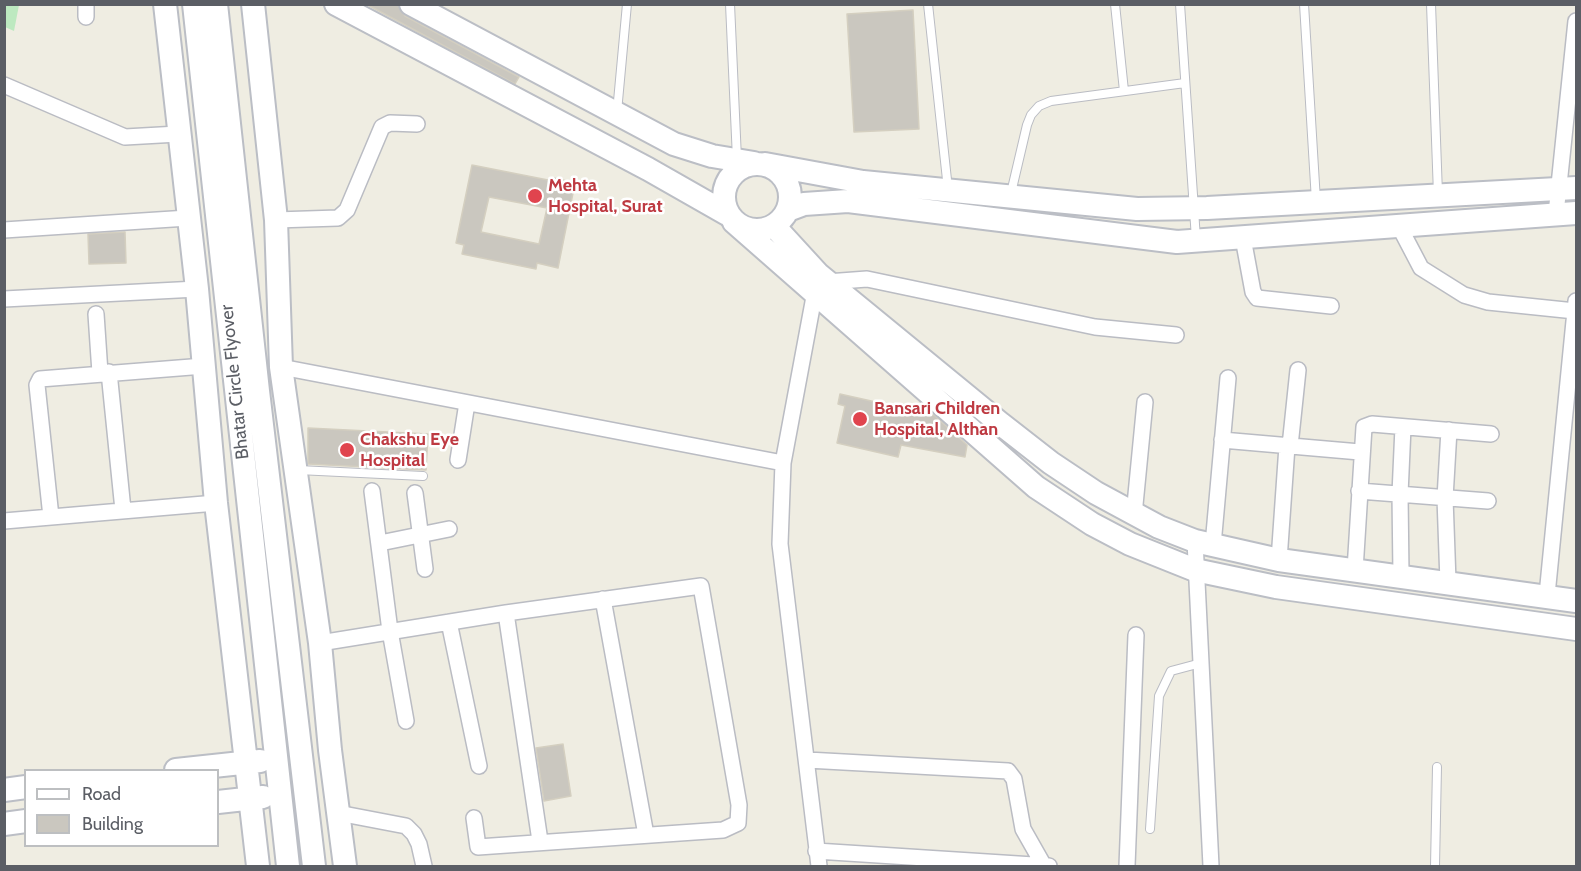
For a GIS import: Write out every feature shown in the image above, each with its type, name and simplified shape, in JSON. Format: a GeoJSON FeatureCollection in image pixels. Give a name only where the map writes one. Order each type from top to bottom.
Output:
{"type":"FeatureCollection","features":[{"type":"Feature","properties":{"kind":"main road"},"geometry":{"type":"LineString","coordinates":[[165,4],[197,289],[216,503],[258,867]]}},
{"type":"Feature","properties":{"kind":"main road","name":"Bhatar Circle Flyover"},"geometry":{"type":"LineString","coordinates":[[194,4],[288,867]]}},
{"type":"Feature","properties":{"kind":"main road","name":"Bhatar Circle Flyover"},"geometry":{"type":"LineString","coordinates":[[216,4],[258,391],[314,867]]}},
{"type":"Feature","properties":{"kind":"main road"},"geometry":{"type":"LineString","coordinates":[[254,4],[276,220],[281,367],[320,643],[330,750],[345,867]]}},
{"type":"Feature","properties":{"kind":"main road"},"geometry":{"type":"LineString","coordinates":[[336,4],[637,163],[753,230],[781,218],[804,204],[848,201],[1177,242],[1566,213]]}},
{"type":"Feature","properties":{"kind":"main road"},"geometry":{"type":"LineString","coordinates":[[411,4],[439,15],[674,144],[752,162],[863,182],[1137,209],[1568,189]]}},
{"type":"Feature","properties":{"kind":"main road"},"geometry":{"type":"LineString","coordinates":[[752,162],[733,172],[726,182],[723,193],[731,218],[820,283],[1051,464],[1134,515],[1204,543],[1279,560],[1547,595],[1576,601]]}},
{"type":"Feature","properties":{"kind":"main road"},"geometry":{"type":"LineString","coordinates":[[752,162],[784,177],[789,188],[781,218],[820,283],[1036,487],[1092,524],[1130,544],[1196,570],[1276,587],[1576,629]]}},
{"type":"Feature","properties":{"kind":"main road"},"geometry":{"type":"LineString","coordinates":[[301,756],[330,750]]}},
{"type":"Feature","properties":{"kind":"main road"},"geometry":{"type":"LineString","coordinates":[[194,769],[276,759]]}},
{"type":"Feature","properties":{"kind":"main road"},"geometry":{"type":"LineString","coordinates":[[4,790],[24,787]]}},
{"type":"Feature","properties":{"kind":"main road"},"geometry":{"type":"LineString","coordinates":[[304,792],[335,787]]}},
{"type":"Feature","properties":{"kind":"main road"},"geometry":{"type":"LineString","coordinates":[[219,802],[280,796]]}},
{"type":"Feature","properties":{"kind":"main road"},"geometry":{"type":"LineString","coordinates":[[4,824],[24,822]]}},
{"type":"Feature","properties":{"kind":"street"},"geometry":{"type":"LineString","coordinates":[[1566,213],[1576,21]]}},
{"type":"Feature","properties":{"kind":"street"},"geometry":{"type":"LineString","coordinates":[[4,85],[125,137],[178,134]]}},
{"type":"Feature","properties":{"kind":"street"},"geometry":{"type":"LineString","coordinates":[[276,220],[338,219],[347,210],[382,127],[390,123],[417,124]]}},
{"type":"Feature","properties":{"kind":"street"},"geometry":{"type":"LineString","coordinates":[[4,230],[188,218]]}},
{"type":"Feature","properties":{"kind":"street"},"geometry":{"type":"LineString","coordinates":[[1400,226],[1421,268],[1464,295],[1488,302],[1576,306],[1547,595]]}},
{"type":"Feature","properties":{"kind":"street"},"geometry":{"type":"LineString","coordinates":[[1243,237],[1253,292],[1257,298],[1330,306]]}},
{"type":"Feature","properties":{"kind":"street"},"geometry":{"type":"LineString","coordinates":[[1052,867],[818,859],[780,544],[783,463],[820,283],[867,279],[1095,327],[1176,335]]}},
{"type":"Feature","properties":{"kind":"street"},"geometry":{"type":"LineString","coordinates":[[4,299],[197,289]]}},
{"type":"Feature","properties":{"kind":"street"},"geometry":{"type":"LineString","coordinates":[[96,314],[123,510]]}},
{"type":"Feature","properties":{"kind":"street"},"geometry":{"type":"LineString","coordinates":[[51,517],[38,381],[42,378],[105,372],[204,366]]}},
{"type":"Feature","properties":{"kind":"street"},"geometry":{"type":"LineString","coordinates":[[281,367],[783,463]]}},
{"type":"Feature","properties":{"kind":"street"},"geometry":{"type":"LineString","coordinates":[[1279,560],[1288,446],[1298,370]]}},
{"type":"Feature","properties":{"kind":"street"},"geometry":{"type":"LineString","coordinates":[[1211,867],[1203,662],[1196,570],[1204,543],[1222,440],[1228,378]]}},
{"type":"Feature","properties":{"kind":"street"},"geometry":{"type":"LineString","coordinates":[[1134,515],[1145,402]]}},
{"type":"Feature","properties":{"kind":"street"},"geometry":{"type":"LineString","coordinates":[[458,460],[467,403]]}},
{"type":"Feature","properties":{"kind":"street"},"geometry":{"type":"LineString","coordinates":[[1355,570],[1360,452],[1362,432],[1368,424],[1491,434]]}},
{"type":"Feature","properties":{"kind":"street"},"geometry":{"type":"LineString","coordinates":[[1401,575],[1400,494],[1403,427]]}},
{"type":"Feature","properties":{"kind":"street"},"geometry":{"type":"LineString","coordinates":[[1448,582],[1445,498],[1449,430]]}},
{"type":"Feature","properties":{"kind":"street"},"geometry":{"type":"LineString","coordinates":[[1222,440],[1360,452]]}},
{"type":"Feature","properties":{"kind":"street"},"geometry":{"type":"LineString","coordinates":[[372,491],[390,631],[406,721]]}},
{"type":"Feature","properties":{"kind":"street"},"geometry":{"type":"LineString","coordinates":[[1359,491],[1488,501]]}},
{"type":"Feature","properties":{"kind":"street"},"geometry":{"type":"LineString","coordinates":[[415,493],[425,569]]}},
{"type":"Feature","properties":{"kind":"street"},"geometry":{"type":"LineString","coordinates":[[4,521],[216,503]]}},
{"type":"Feature","properties":{"kind":"street"},"geometry":{"type":"LineString","coordinates":[[380,543],[449,529]]}},
{"type":"Feature","properties":{"kind":"street"},"geometry":{"type":"LineString","coordinates":[[320,643],[506,612],[701,586],[740,817],[738,823],[723,830],[478,847],[474,818]]}},
{"type":"Feature","properties":{"kind":"street"},"geometry":{"type":"LineString","coordinates":[[603,599],[646,835]]}},
{"type":"Feature","properties":{"kind":"street"},"geometry":{"type":"LineString","coordinates":[[506,612],[540,841]]}},
{"type":"Feature","properties":{"kind":"street"},"geometry":{"type":"LineString","coordinates":[[449,622],[479,766]]}},
{"type":"Feature","properties":{"kind":"street"},"geometry":{"type":"LineString","coordinates":[[1127,867],[1136,635]]}},
{"type":"Feature","properties":{"kind":"street"},"geometry":{"type":"LineString","coordinates":[[807,760],[1008,771],[1014,779],[1023,829],[1044,866]]}},
{"type":"Feature","properties":{"kind":"street"},"geometry":{"type":"LineString","coordinates":[[339,813],[406,826],[414,834],[419,844],[424,867]]}},
{"type":"Feature","properties":{"kind":"lane"},"geometry":{"type":"LineString","coordinates":[[617,113],[627,4]]}},
{"type":"Feature","properties":{"kind":"lane"},"geometry":{"type":"LineString","coordinates":[[730,4],[752,162]]}},
{"type":"Feature","properties":{"kind":"lane"},"geometry":{"type":"LineString","coordinates":[[928,4],[948,190]]}},
{"type":"Feature","properties":{"kind":"lane"},"geometry":{"type":"LineString","coordinates":[[1115,4],[1124,91]]}},
{"type":"Feature","properties":{"kind":"lane"},"geometry":{"type":"LineString","coordinates":[[1180,4],[1196,241]]}},
{"type":"Feature","properties":{"kind":"lane"},"geometry":{"type":"LineString","coordinates":[[1304,4],[1316,202]]}},
{"type":"Feature","properties":{"kind":"lane"},"geometry":{"type":"LineString","coordinates":[[1431,4],[1438,196]]}},
{"type":"Feature","properties":{"kind":"lane"},"geometry":{"type":"LineString","coordinates":[[1010,196],[1027,125],[1031,115],[1039,106],[1052,101],[1185,83]]}},
{"type":"Feature","properties":{"kind":"lane"},"geometry":{"type":"LineString","coordinates":[[296,470],[423,476]]}},
{"type":"Feature","properties":{"kind":"lane"},"geometry":{"type":"LineString","coordinates":[[1150,829],[1159,696],[1171,671],[1203,662]]}},
{"type":"Feature","properties":{"kind":"lane"},"geometry":{"type":"LineString","coordinates":[[1435,867],[1437,767]]}},
{"type":"Feature","properties":{"kind":"green space"},"geometry":{"type":"Polygon","coordinates":[[[4,5],[19,5],[14,31],[5,27],[4,5]]]}},
{"type":"Feature","properties":{"kind":"building"},"geometry":{"type":"Polygon","coordinates":[[[366,4],[398,4],[405,16],[519,77],[515,84],[366,4]]]}},
{"type":"Feature","properties":{"kind":"building"},"geometry":{"type":"Polygon","coordinates":[[[913,10],[919,129],[854,132],[847,14],[913,10]]]}},
{"type":"Feature","properties":{"kind":"building"},"geometry":{"type":"Polygon","coordinates":[[[472,165],[553,181],[554,178],[575,183],[558,268],[537,263],[536,269],[462,254],[464,245],[456,243],[472,165]],[[489,197],[481,232],[539,244],[547,208],[489,197]]]}},
{"type":"Feature","properties":{"kind":"building"},"geometry":{"type":"Polygon","coordinates":[[[125,232],[126,263],[89,264],[88,234],[125,232]]]}},
{"type":"Feature","properties":{"kind":"building"},"geometry":{"type":"Polygon","coordinates":[[[840,394],[934,415],[967,445],[965,457],[901,445],[898,457],[837,443],[845,406],[838,404],[840,394]]]}},
{"type":"Feature","properties":{"kind":"building"},"geometry":{"type":"Polygon","coordinates":[[[308,428],[428,434],[426,470],[308,464],[308,428]]]}},
{"type":"Feature","properties":{"kind":"building"},"geometry":{"type":"Polygon","coordinates":[[[563,744],[571,796],[544,801],[536,748],[563,744]]]}},
{"type":"Feature","properties":{"kind":"place","name":"Mehta Hospital, Surat"},"geometry":{"type":"Point","coordinates":[535,196]}},
{"type":"Feature","properties":{"kind":"place","name":"Bansari Children Hospital, Althan"},"geometry":{"type":"Point","coordinates":[860,419]}},
{"type":"Feature","properties":{"kind":"place","name":"Chakshu Eye Hospital"},"geometry":{"type":"Point","coordinates":[347,450]}}]}
